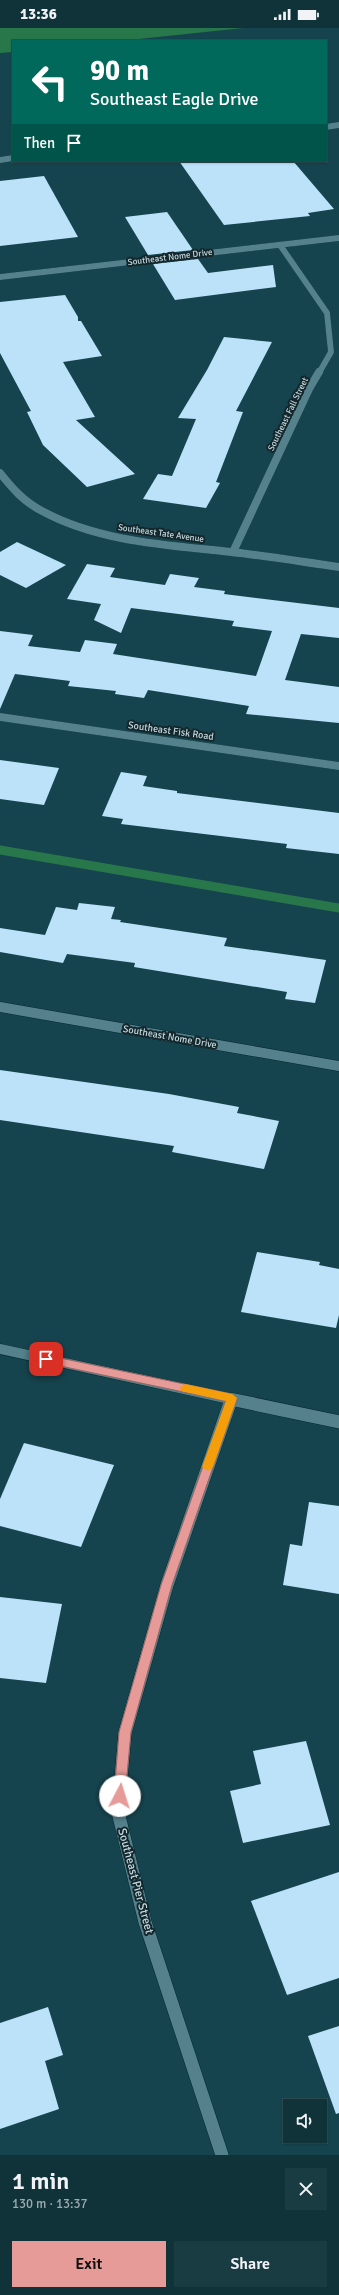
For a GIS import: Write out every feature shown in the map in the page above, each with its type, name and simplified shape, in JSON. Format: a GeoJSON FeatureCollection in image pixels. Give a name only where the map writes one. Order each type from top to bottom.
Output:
{"type":"FeatureCollection","features":[{"type":"Feature","properties":{"kind":"street"},"geometry":{"type":"LineString","coordinates":[[327,126],[339,125]]}},
{"type":"Feature","properties":{"kind":"street"},"geometry":{"type":"LineString","coordinates":[[0,160],[12,158]]}},
{"type":"Feature","properties":{"kind":"street","name":"Southeast Nome Drive"},"geometry":{"type":"LineString","coordinates":[[0,277],[339,238]]}},
{"type":"Feature","properties":{"kind":"street","name":"Southeast Fall Street"},"geometry":{"type":"LineString","coordinates":[[233,552],[309,389],[331,352],[327,313],[280,245]]}},
{"type":"Feature","properties":{"kind":"street","name":"Southeast Tate Avenue"},"geometry":{"type":"LineString","coordinates":[[0,473],[8,488],[35,507],[78,527],[121,538],[339,566]]}},
{"type":"Feature","properties":{"kind":"street","name":"Southeast Fisk Road"},"geometry":{"type":"LineString","coordinates":[[0,717],[339,766]]}},
{"type":"Feature","properties":{"kind":"street","name":"Southeast Nome Drive"},"geometry":{"type":"LineString","coordinates":[[0,1007],[339,1066]]}},
{"type":"Feature","properties":{"kind":"street"},"geometry":{"type":"LineString","coordinates":[[0,1349],[339,1422]]}},
{"type":"Feature","properties":{"kind":"street","name":"Southeast Pier Street"},"geometry":{"type":"LineString","coordinates":[[222,2155],[145,1922],[118,1812],[125,1732],[166,1585],[232,1398]]}},
{"type":"Feature","properties":{"kind":"shaded area"},"geometry":{"type":"Polygon","coordinates":[[[0,28],[243,28],[129,40],[12,40],[12,52],[0,53],[0,28]]]}},
{"type":"Feature","properties":{"kind":"building"},"geometry":{"type":"Polygon","coordinates":[[[180,162],[294,162],[334,209],[308,213],[310,216],[224,225],[180,162]]]}},
{"type":"Feature","properties":{"kind":"building"},"geometry":{"type":"Polygon","coordinates":[[[44,176],[78,237],[0,246],[0,181],[44,176]]]}},
{"type":"Feature","properties":{"kind":"building"},"geometry":{"type":"Polygon","coordinates":[[[167,212],[193,250],[148,255],[125,217],[167,212]]]}},
{"type":"Feature","properties":{"kind":"building"},"geometry":{"type":"Polygon","coordinates":[[[198,259],[208,273],[273,265],[276,287],[175,300],[153,264],[198,259]]]}},
{"type":"Feature","properties":{"kind":"building"},"geometry":{"type":"Polygon","coordinates":[[[65,295],[78,317],[78,321],[81,321],[102,356],[63,362],[95,417],[76,420],[135,474],[87,487],[43,445],[27,412],[31,411],[0,353],[0,302],[65,295]]]}},
{"type":"Feature","properties":{"kind":"building"},"geometry":{"type":"Polygon","coordinates":[[[224,337],[272,342],[236,411],[243,412],[216,482],[220,483],[206,508],[143,499],[158,474],[172,476],[196,419],[178,418],[207,370],[224,337]]]}},
{"type":"Feature","properties":{"kind":"building"},"geometry":{"type":"Polygon","coordinates":[[[17,542],[66,565],[26,588],[0,575],[0,552],[17,542]]]}},
{"type":"Feature","properties":{"kind":"building"},"geometry":{"type":"Polygon","coordinates":[[[87,564],[115,568],[110,577],[165,585],[170,574],[199,578],[194,587],[225,591],[224,594],[339,608],[339,638],[301,634],[285,680],[339,687],[339,723],[246,714],[249,706],[148,690],[144,698],[115,694],[116,691],[68,686],[70,681],[15,674],[0,709],[0,631],[33,635],[28,646],[80,652],[85,640],[117,644],[113,654],[256,676],[272,631],[232,626],[234,621],[131,608],[121,633],[94,620],[101,604],[67,599],[87,564]]]}},
{"type":"Feature","properties":{"kind":"building"},"geometry":{"type":"Polygon","coordinates":[[[0,760],[59,768],[44,805],[0,799],[0,760]]]}},
{"type":"Feature","properties":{"kind":"building"},"geometry":{"type":"Polygon","coordinates":[[[121,772],[147,776],[143,786],[177,791],[177,793],[339,813],[339,854],[286,848],[287,844],[121,824],[123,819],[102,816],[121,772]]]}},
{"type":"Feature","properties":{"kind":"building"},"geometry":{"type":"Polygon","coordinates":[[[79,903],[115,907],[111,919],[121,920],[120,922],[227,938],[224,946],[326,960],[315,1003],[285,999],[287,992],[134,967],[135,963],[67,954],[63,963],[0,952],[0,928],[45,935],[56,907],[77,910],[79,903]]]}},
{"type":"Feature","properties":{"kind":"building"},"geometry":{"type":"Polygon","coordinates":[[[0,1070],[169,1094],[239,1107],[237,1113],[279,1121],[264,1169],[172,1152],[174,1146],[0,1120],[0,1070]]]}},
{"type":"Feature","properties":{"kind":"building"},"geometry":{"type":"Polygon","coordinates":[[[257,1252],[320,1262],[319,1265],[339,1269],[339,1315],[336,1328],[241,1312],[257,1252]]]}},
{"type":"Feature","properties":{"kind":"building"},"geometry":{"type":"Polygon","coordinates":[[[24,1443],[114,1465],[81,1547],[0,1526],[0,1499],[24,1443]]]}},
{"type":"Feature","properties":{"kind":"building"},"geometry":{"type":"Polygon","coordinates":[[[309,1502],[339,1506],[339,1594],[283,1585],[290,1544],[302,1546],[309,1502]]]}},
{"type":"Feature","properties":{"kind":"building"},"geometry":{"type":"Polygon","coordinates":[[[0,1597],[62,1604],[46,1683],[0,1678],[0,1597]]]}},
{"type":"Feature","properties":{"kind":"building"},"geometry":{"type":"Polygon","coordinates":[[[306,1741],[330,1825],[243,1843],[230,1791],[261,1784],[253,1751],[306,1741]]]}},
{"type":"Feature","properties":{"kind":"building"},"geometry":{"type":"Polygon","coordinates":[[[339,1872],[339,1978],[287,1995],[251,1901],[339,1872]]]}},
{"type":"Feature","properties":{"kind":"building"},"geometry":{"type":"Polygon","coordinates":[[[48,2007],[63,2055],[45,2061],[59,2109],[0,2129],[0,2023],[48,2007]]]}},
{"type":"Feature","properties":{"kind":"building"},"geometry":{"type":"Polygon","coordinates":[[[339,2026],[339,2113],[336,2114],[308,2036],[339,2026]]]}},
{"type":"Feature","properties":{"kind":"waterway"},"geometry":{"type":"LineString","coordinates":[[0,850],[339,908]]}},
{"type":"Feature","properties":{"kind":"slow traffic"},"geometry":{"type":"LineString","coordinates":[[185,1388],[232,1398],[208,1467]]}},
{"type":"Feature","properties":{"kind":"route"},"geometry":{"type":"LineString","coordinates":[[46,1359],[232,1398],[166,1585],[125,1732],[120,1796]]}}]}
